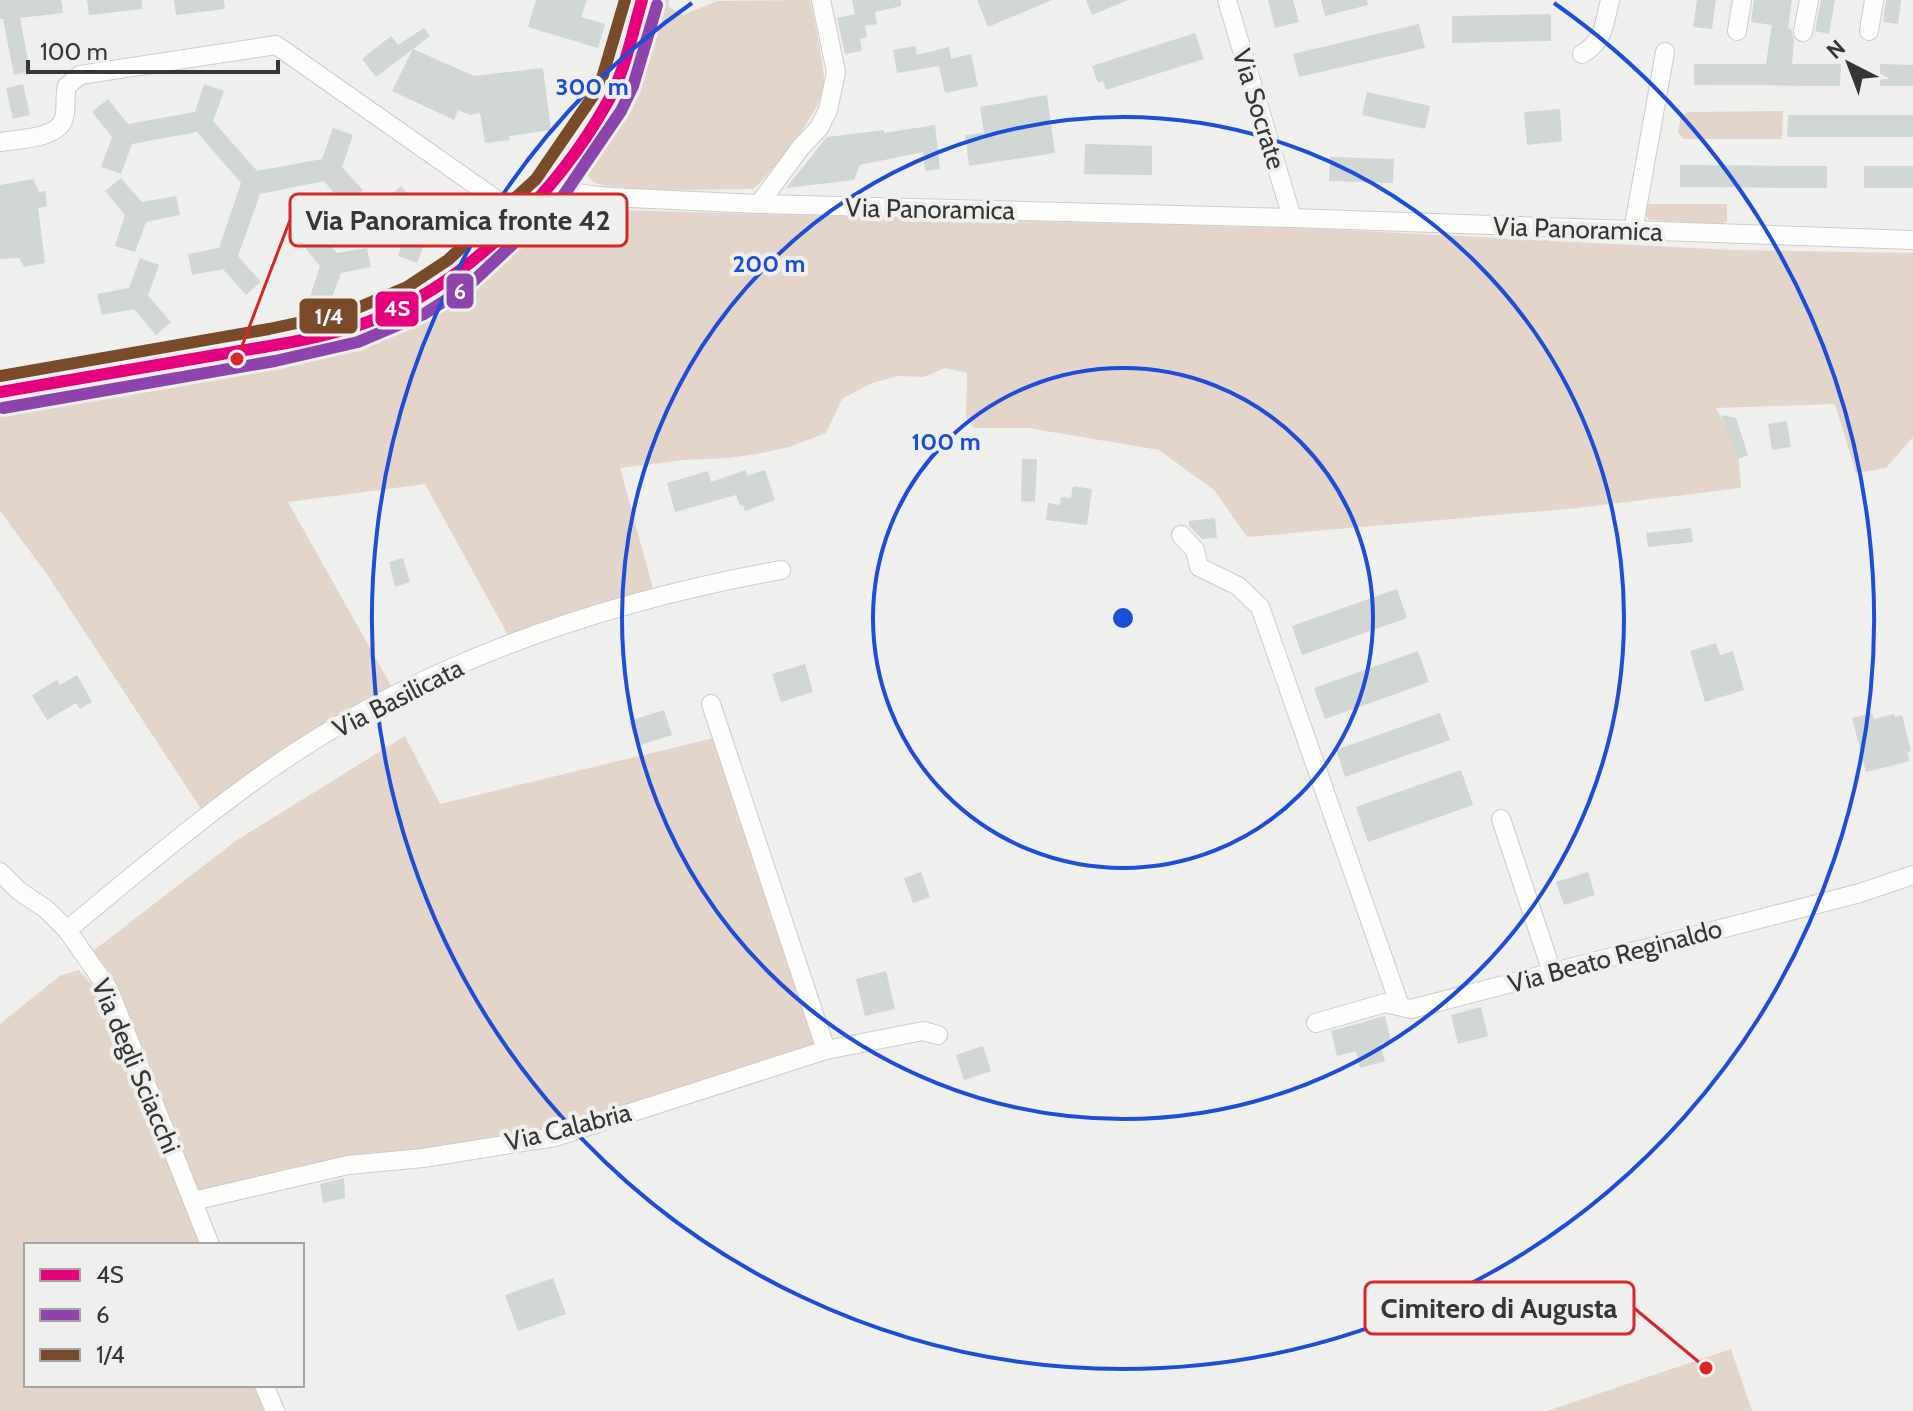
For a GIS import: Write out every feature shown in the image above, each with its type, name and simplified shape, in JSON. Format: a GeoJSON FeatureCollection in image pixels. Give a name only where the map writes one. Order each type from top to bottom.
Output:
{"type":"FeatureCollection","features":[{"type":"Feature","properties":{"kind":"street"},"geometry":{"type":"LineString","coordinates":[[0,392],[272,345],[353,327],[415,301],[458,273],[548,190],[607,104],[618,81],[642,0]]}},
{"type":"Feature","properties":{"kind":"street"},"geometry":{"type":"LineString","coordinates":[[759,204],[819,128],[828,110],[836,72],[821,0]]}},
{"type":"Feature","properties":{"kind":"street","name":"Via Socrate"},"geometry":{"type":"LineString","coordinates":[[1227,0],[1292,218]]}},
{"type":"Feature","properties":{"kind":"street"},"geometry":{"type":"LineString","coordinates":[[1582,54],[1600,39],[1610,0]]}},
{"type":"Feature","properties":{"kind":"street"},"geometry":{"type":"LineString","coordinates":[[1737,31],[1742,0]]}},
{"type":"Feature","properties":{"kind":"street"},"geometry":{"type":"LineString","coordinates":[[1803,32],[1809,0]]}},
{"type":"Feature","properties":{"kind":"street"},"geometry":{"type":"LineString","coordinates":[[1869,31],[1874,0]]}},
{"type":"Feature","properties":{"kind":"street"},"geometry":{"type":"LineString","coordinates":[[0,142],[50,133],[59,128],[64,119],[67,86],[80,75],[276,45],[521,217]]}},
{"type":"Feature","properties":{"kind":"street"},"geometry":{"type":"LineString","coordinates":[[1633,231],[1665,52]]}},
{"type":"Feature","properties":{"kind":"street","name":"Via Panoramica"},"geometry":{"type":"LineString","coordinates":[[548,190],[609,197],[759,204],[1292,218],[1913,240]]}},
{"type":"Feature","properties":{"kind":"street"},"geometry":{"type":"LineString","coordinates":[[1181,535],[1195,550],[1199,567],[1238,586],[1260,607],[1400,1006]]}},
{"type":"Feature","properties":{"kind":"street","name":"Via Basilicata"},"geometry":{"type":"LineString","coordinates":[[67,930],[208,815],[291,755],[378,704],[494,650],[584,617],[713,582],[781,570]]}},
{"type":"Feature","properties":{"kind":"street"},"geometry":{"type":"LineString","coordinates":[[711,704],[826,1050]]}},
{"type":"Feature","properties":{"kind":"street"},"geometry":{"type":"LineString","coordinates":[[1501,819],[1552,972]]}},
{"type":"Feature","properties":{"kind":"street","name":"Via degli Sciacchi"},"geometry":{"type":"LineString","coordinates":[[0,872],[67,930],[109,990],[209,1243]]}},
{"type":"Feature","properties":{"kind":"street","name":"Via Beato Reginaldo"},"geometry":{"type":"LineString","coordinates":[[1316,1023],[1385,1003],[1411,1009],[1860,893],[1913,875]]}},
{"type":"Feature","properties":{"kind":"street","name":"Via Calabria"},"geometry":{"type":"LineString","coordinates":[[193,1201],[348,1165],[423,1158],[555,1137],[826,1050],[923,1031],[938,1035]]}},
{"type":"Feature","properties":{"kind":"street"},"geometry":{"type":"LineString","coordinates":[[265,1387],[275,1411]]}},
{"type":"Feature","properties":{"kind":"shaded area"},"geometry":{"type":"Polygon","coordinates":[[[659,0],[669,0],[669,7],[683,15],[717,1],[810,0],[823,69],[821,98],[794,141],[753,189],[623,188],[594,182],[588,175],[584,166],[620,107],[659,0]]]}},
{"type":"Feature","properties":{"kind":"shaded area"},"geometry":{"type":"Polygon","coordinates":[[[1783,111],[1782,139],[1683,139],[1678,132],[1681,116],[1689,112],[1783,111]]]}},
{"type":"Feature","properties":{"kind":"shaded area"},"geometry":{"type":"Polygon","coordinates":[[[1646,204],[1727,204],[1727,221],[1722,224],[1649,220],[1645,214],[1646,204]]]}},
{"type":"Feature","properties":{"kind":"shaded area"},"geometry":{"type":"Polygon","coordinates":[[[564,210],[1323,229],[1731,250],[1913,253],[1913,437],[1886,468],[1856,473],[1835,404],[1716,408],[1738,450],[1741,488],[1577,508],[1247,537],[1214,490],[1159,450],[1028,428],[974,428],[966,418],[967,373],[945,368],[924,377],[898,376],[872,383],[842,399],[826,433],[789,447],[729,458],[620,468],[654,592],[509,637],[425,484],[288,502],[393,689],[203,812],[46,573],[0,511],[0,407],[268,356],[374,330],[411,315],[468,282],[536,221],[564,210]]]}},
{"type":"Feature","properties":{"kind":"shaded area"},"geometry":{"type":"Polygon","coordinates":[[[405,736],[440,804],[714,738],[817,1040],[815,1044],[559,1131],[197,1193],[106,967],[93,951],[237,840],[405,736]]]}},
{"type":"Feature","properties":{"kind":"shaded area"},"geometry":{"type":"Polygon","coordinates":[[[79,970],[104,999],[200,1243],[24,1243],[24,1387],[258,1387],[267,1411],[0,1411],[0,1024],[61,975],[79,970]]]}},
{"type":"Feature","properties":{"kind":"shaded area"},"geometry":{"type":"Polygon","coordinates":[[[1731,1349],[1752,1411],[1547,1411],[1731,1349]]]}},
{"type":"Feature","properties":{"kind":"building"},"geometry":{"type":"Polygon","coordinates":[[[0,0],[61,0],[63,13],[20,18],[30,71],[14,75],[3,19],[0,19],[0,0]]]}},
{"type":"Feature","properties":{"kind":"building"},"geometry":{"type":"Polygon","coordinates":[[[87,0],[142,0],[142,9],[89,15],[87,0]]]}},
{"type":"Feature","properties":{"kind":"building"},"geometry":{"type":"Polygon","coordinates":[[[174,0],[224,0],[225,9],[176,15],[174,0]]]}},
{"type":"Feature","properties":{"kind":"building"},"geometry":{"type":"Polygon","coordinates":[[[536,0],[587,0],[581,17],[605,24],[598,48],[528,27],[536,0]]]}},
{"type":"Feature","properties":{"kind":"building"},"geometry":{"type":"Polygon","coordinates":[[[852,0],[901,0],[901,6],[875,12],[877,24],[865,26],[867,37],[860,39],[862,51],[845,54],[837,18],[855,14],[852,0]]]}},
{"type":"Feature","properties":{"kind":"building"},"geometry":{"type":"Polygon","coordinates":[[[977,0],[1052,0],[988,27],[977,0]]]}},
{"type":"Feature","properties":{"kind":"building"},"geometry":{"type":"Polygon","coordinates":[[[1086,0],[1128,0],[1092,15],[1086,0]]]}},
{"type":"Feature","properties":{"kind":"building"},"geometry":{"type":"Polygon","coordinates":[[[1268,0],[1293,0],[1299,22],[1275,28],[1268,0]]]}},
{"type":"Feature","properties":{"kind":"building"},"geometry":{"type":"Polygon","coordinates":[[[1321,0],[1367,0],[1368,5],[1325,16],[1321,0]]]}},
{"type":"Feature","properties":{"kind":"building"},"geometry":{"type":"Polygon","coordinates":[[[1697,0],[1716,0],[1712,29],[1693,27],[1697,0]]]}},
{"type":"Feature","properties":{"kind":"building"},"geometry":{"type":"Polygon","coordinates":[[[1754,0],[1792,0],[1788,28],[1794,40],[1792,64],[1841,64],[1840,86],[1694,85],[1694,64],[1766,64],[1772,25],[1751,22],[1754,0]]]}},
{"type":"Feature","properties":{"kind":"building"},"geometry":{"type":"Polygon","coordinates":[[[1821,0],[1835,0],[1829,34],[1815,31],[1821,0]]]}},
{"type":"Feature","properties":{"kind":"building"},"geometry":{"type":"Polygon","coordinates":[[[1886,0],[1901,0],[1898,24],[1883,22],[1886,0]]]}},
{"type":"Feature","properties":{"kind":"building"},"geometry":{"type":"Polygon","coordinates":[[[1551,14],[1551,41],[1452,43],[1452,16],[1551,14]]]}},
{"type":"Feature","properties":{"kind":"building"},"geometry":{"type":"Polygon","coordinates":[[[1419,24],[1425,48],[1299,77],[1293,54],[1419,24]]]}},
{"type":"Feature","properties":{"kind":"building"},"geometry":{"type":"Polygon","coordinates":[[[424,28],[430,36],[376,77],[362,59],[391,36],[398,45],[424,28]]]}},
{"type":"Feature","properties":{"kind":"building"},"geometry":{"type":"Polygon","coordinates":[[[1195,33],[1204,59],[1106,90],[1103,81],[1098,83],[1092,66],[1195,33]]]}},
{"type":"Feature","properties":{"kind":"building"},"geometry":{"type":"Polygon","coordinates":[[[915,46],[917,55],[949,47],[951,59],[971,54],[978,86],[945,93],[939,66],[897,73],[893,50],[915,46]]]}},
{"type":"Feature","properties":{"kind":"building"},"geometry":{"type":"Polygon","coordinates":[[[413,49],[474,76],[543,68],[551,130],[485,143],[480,113],[470,115],[458,110],[454,120],[392,91],[413,49]]]}},
{"type":"Feature","properties":{"kind":"building"},"geometry":{"type":"Polygon","coordinates":[[[1880,64],[1913,65],[1913,86],[1880,86],[1880,64]]]}},
{"type":"Feature","properties":{"kind":"building"},"geometry":{"type":"Polygon","coordinates":[[[23,84],[30,115],[13,119],[6,88],[23,84]]]}},
{"type":"Feature","properties":{"kind":"building"},"geometry":{"type":"Polygon","coordinates":[[[204,84],[224,91],[213,121],[257,171],[322,159],[333,128],[353,135],[342,167],[363,190],[345,206],[324,181],[260,194],[238,256],[261,282],[246,295],[223,269],[192,275],[188,254],[219,248],[241,183],[197,132],[132,144],[121,174],[101,167],[112,137],[92,112],[108,99],[128,124],[195,112],[204,84]]]}},
{"type":"Feature","properties":{"kind":"building"},"geometry":{"type":"Polygon","coordinates":[[[1367,92],[1430,106],[1425,129],[1362,115],[1367,92]]]}},
{"type":"Feature","properties":{"kind":"building"},"geometry":{"type":"Polygon","coordinates":[[[1047,95],[1055,153],[969,166],[965,135],[984,133],[980,107],[1047,95]]]}},
{"type":"Feature","properties":{"kind":"building"},"geometry":{"type":"Polygon","coordinates":[[[1560,109],[1562,141],[1527,145],[1524,112],[1560,109]]]}},
{"type":"Feature","properties":{"kind":"building"},"geometry":{"type":"Polygon","coordinates":[[[1788,115],[1913,115],[1913,137],[1787,137],[1788,115]]]}},
{"type":"Feature","properties":{"kind":"building"},"geometry":{"type":"Polygon","coordinates":[[[935,125],[940,169],[925,171],[923,152],[860,165],[854,180],[786,188],[827,137],[935,125]]]}},
{"type":"Feature","properties":{"kind":"building"},"geometry":{"type":"Polygon","coordinates":[[[1085,144],[1152,146],[1152,175],[1084,174],[1085,144]]]}},
{"type":"Feature","properties":{"kind":"building"},"geometry":{"type":"Polygon","coordinates":[[[1330,157],[1394,159],[1393,183],[1329,181],[1330,157]]]}},
{"type":"Feature","properties":{"kind":"building"},"geometry":{"type":"Polygon","coordinates":[[[1680,165],[1827,166],[1827,188],[1680,187],[1680,165]]]}},
{"type":"Feature","properties":{"kind":"building"},"geometry":{"type":"Polygon","coordinates":[[[1864,166],[1913,166],[1913,188],[1864,188],[1864,166]]]}},
{"type":"Feature","properties":{"kind":"building"},"geometry":{"type":"Polygon","coordinates":[[[121,178],[142,202],[176,196],[180,215],[146,222],[135,252],[115,246],[125,215],[105,191],[121,178]]]}},
{"type":"Feature","properties":{"kind":"building"},"geometry":{"type":"Polygon","coordinates":[[[33,179],[39,192],[45,191],[47,206],[38,208],[45,263],[24,267],[19,258],[0,259],[0,185],[33,179]]]}},
{"type":"Feature","properties":{"kind":"building"},"geometry":{"type":"Polygon","coordinates":[[[401,186],[424,213],[456,207],[460,228],[428,234],[417,263],[398,256],[409,226],[386,199],[401,186]]]}},
{"type":"Feature","properties":{"kind":"building"},"geometry":{"type":"Polygon","coordinates":[[[313,225],[337,253],[367,248],[371,267],[341,273],[330,303],[310,297],[320,266],[298,239],[313,225]]]}},
{"type":"Feature","properties":{"kind":"building"},"geometry":{"type":"Polygon","coordinates":[[[140,258],[159,265],[148,296],[171,322],[156,335],[134,309],[102,315],[97,294],[129,288],[140,258]]]}},
{"type":"Feature","properties":{"kind":"building"},"geometry":{"type":"Polygon","coordinates":[[[1721,415],[1736,418],[1748,455],[1738,459],[1721,415]]]}},
{"type":"Feature","properties":{"kind":"building"},"geometry":{"type":"Polygon","coordinates":[[[1787,421],[1791,447],[1772,450],[1768,424],[1787,421]]]}},
{"type":"Feature","properties":{"kind":"building"},"geometry":{"type":"Polygon","coordinates":[[[1022,459],[1037,459],[1035,502],[1021,501],[1022,459]]]}},
{"type":"Feature","properties":{"kind":"building"},"geometry":{"type":"Polygon","coordinates":[[[746,470],[747,476],[765,470],[775,500],[745,511],[736,495],[675,512],[667,483],[708,471],[711,482],[746,470]]]}},
{"type":"Feature","properties":{"kind":"building"},"geometry":{"type":"Polygon","coordinates":[[[1073,486],[1092,489],[1087,525],[1046,520],[1048,503],[1060,505],[1061,497],[1071,498],[1073,486]]]}},
{"type":"Feature","properties":{"kind":"building"},"geometry":{"type":"Polygon","coordinates":[[[1215,518],[1217,538],[1202,539],[1189,526],[1189,521],[1215,518]]]}},
{"type":"Feature","properties":{"kind":"building"},"geometry":{"type":"Polygon","coordinates":[[[1691,528],[1693,542],[1648,547],[1646,533],[1691,528]]]}},
{"type":"Feature","properties":{"kind":"building"},"geometry":{"type":"Polygon","coordinates":[[[403,558],[410,582],[395,587],[389,562],[403,558]]]}},
{"type":"Feature","properties":{"kind":"building"},"geometry":{"type":"Polygon","coordinates":[[[1397,589],[1407,618],[1302,655],[1292,626],[1397,589]]]}},
{"type":"Feature","properties":{"kind":"building"},"geometry":{"type":"Polygon","coordinates":[[[1716,643],[1720,655],[1733,651],[1744,690],[1705,702],[1690,651],[1716,643]]]}},
{"type":"Feature","properties":{"kind":"building"},"geometry":{"type":"Polygon","coordinates":[[[1418,651],[1429,682],[1325,719],[1314,688],[1418,651]]]}},
{"type":"Feature","properties":{"kind":"building"},"geometry":{"type":"Polygon","coordinates":[[[805,664],[813,692],[781,702],[772,674],[805,664]]]}},
{"type":"Feature","properties":{"kind":"building"},"geometry":{"type":"Polygon","coordinates":[[[77,675],[92,702],[80,709],[76,703],[47,720],[32,695],[57,680],[60,685],[77,675]]]}},
{"type":"Feature","properties":{"kind":"building"},"geometry":{"type":"Polygon","coordinates":[[[664,710],[672,735],[637,746],[629,721],[664,710]]]}},
{"type":"Feature","properties":{"kind":"building"},"geometry":{"type":"Polygon","coordinates":[[[1440,713],[1450,740],[1345,777],[1336,750],[1440,713]]]}},
{"type":"Feature","properties":{"kind":"building"},"geometry":{"type":"Polygon","coordinates":[[[1872,713],[1874,719],[1902,715],[1911,751],[1907,752],[1910,761],[1866,772],[1852,718],[1872,713]]]}},
{"type":"Feature","properties":{"kind":"building"},"geometry":{"type":"Polygon","coordinates":[[[1461,770],[1473,805],[1368,842],[1356,807],[1461,770]]]}},
{"type":"Feature","properties":{"kind":"building"},"geometry":{"type":"Polygon","coordinates":[[[921,872],[930,897],[913,903],[904,878],[921,872]]]}},
{"type":"Feature","properties":{"kind":"building"},"geometry":{"type":"Polygon","coordinates":[[[1588,872],[1595,895],[1564,905],[1556,882],[1588,872]]]}},
{"type":"Feature","properties":{"kind":"building"},"geometry":{"type":"Polygon","coordinates":[[[886,971],[895,1009],[865,1016],[856,979],[886,971]]]}},
{"type":"Feature","properties":{"kind":"building"},"geometry":{"type":"Polygon","coordinates":[[[1481,1007],[1488,1036],[1458,1044],[1451,1015],[1481,1007]]]}},
{"type":"Feature","properties":{"kind":"building"},"geometry":{"type":"Polygon","coordinates":[[[1385,1016],[1391,1041],[1380,1044],[1385,1061],[1360,1068],[1356,1051],[1337,1056],[1331,1031],[1385,1016]]]}},
{"type":"Feature","properties":{"kind":"building"},"geometry":{"type":"Polygon","coordinates":[[[983,1046],[991,1071],[964,1080],[956,1055],[983,1046]]]}},
{"type":"Feature","properties":{"kind":"building"},"geometry":{"type":"Polygon","coordinates":[[[344,1178],[345,1198],[323,1203],[320,1184],[344,1178]]]}},
{"type":"Feature","properties":{"kind":"building"},"geometry":{"type":"Polygon","coordinates":[[[553,1278],[566,1314],[518,1331],[505,1295],[553,1278]]]}},
{"type":"Feature","properties":{"kind":"transit line","name":"1/4"},"geometry":{"type":"LineString","coordinates":[[0,376],[269,329],[348,312],[407,287],[448,260],[536,179],[593,96],[603,75],[625,0]]}},
{"type":"Feature","properties":{"kind":"transit line","name":"4S"},"geometry":{"type":"LineString","coordinates":[[0,392],[319,336],[391,312],[429,292],[499,238],[560,173],[607,103],[619,79],[642,0]]}},
{"type":"Feature","properties":{"kind":"transit line","name":"6"},"geometry":{"type":"LineString","coordinates":[[3,408],[275,361],[358,342],[424,314],[468,286],[561,199],[621,111],[633,86],[657,5]]}},
{"type":"Feature","properties":{"kind":"place","name":"Via Panoramica fronte 42"},"geometry":{"type":"Point","coordinates":[237,359]}},
{"type":"Feature","properties":{"kind":"place","name":"Cimitero di Augusta"},"geometry":{"type":"Point","coordinates":[1706,1368]}}]}
